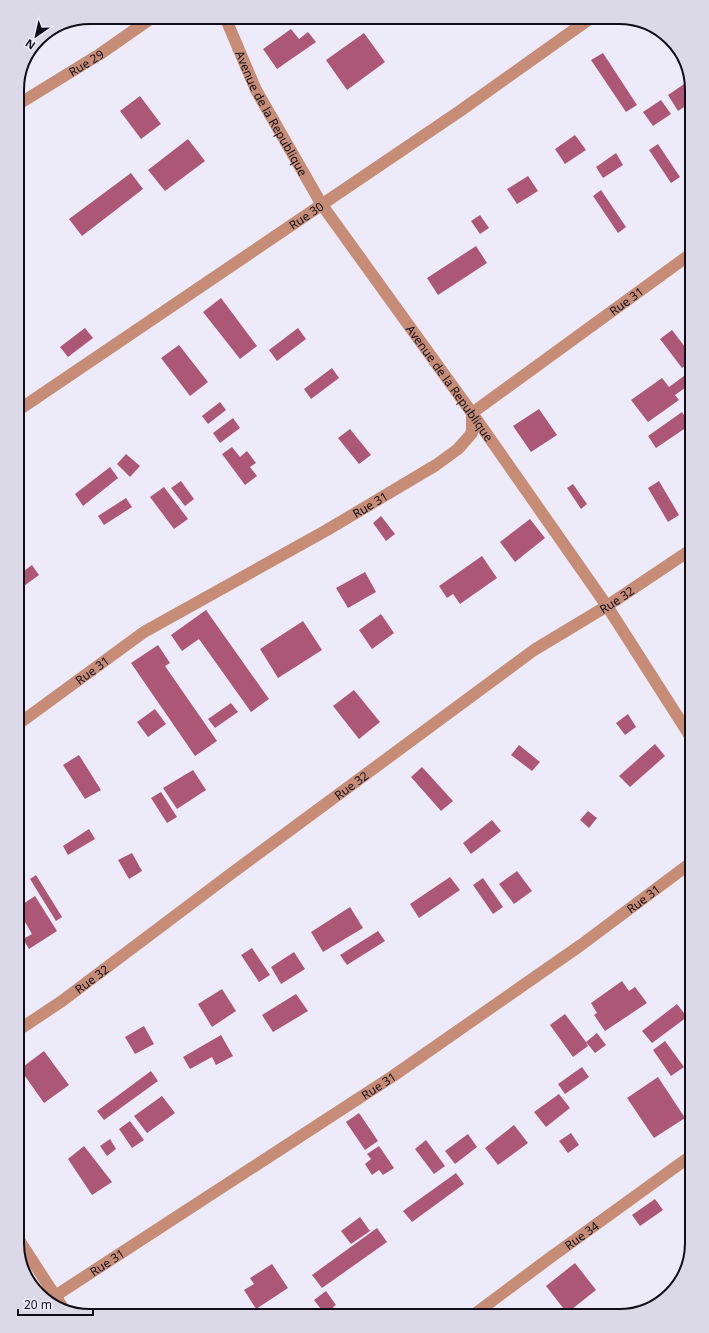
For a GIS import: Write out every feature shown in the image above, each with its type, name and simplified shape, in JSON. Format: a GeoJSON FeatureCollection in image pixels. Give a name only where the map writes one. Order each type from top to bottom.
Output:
{"type":"FeatureCollection","features":[{"type":"Feature","properties":{"kind":"street","name":"Rue 29"},"geometry":{"type":"LineString","coordinates":[[24,101],[100,54],[143,24]]}},
{"type":"Feature","properties":{"kind":"street","name":"Avenue de la Republique"},"geometry":{"type":"LineString","coordinates":[[228,24],[256,90],[322,205],[472,413],[607,606],[685,728]]}},
{"type":"Feature","properties":{"kind":"street","name":"Rue 30"},"geometry":{"type":"LineString","coordinates":[[24,405],[460,111],[582,24]]}},
{"type":"Feature","properties":{"kind":"street","name":"Rue 31"},"geometry":{"type":"LineString","coordinates":[[24,720],[144,632],[327,530],[436,466],[458,449],[472,433],[472,413],[685,258]]}},
{"type":"Feature","properties":{"kind":"street","name":"Rue 32"},"geometry":{"type":"LineString","coordinates":[[24,1026],[62,1001],[279,838],[522,660],[607,606],[685,554]]}},
{"type":"Feature","properties":{"kind":"street","name":"Rue 31"},"geometry":{"type":"LineString","coordinates":[[55,1296],[392,1076],[581,945],[685,867]]}},
{"type":"Feature","properties":{"kind":"street","name":"Rue 34"},"geometry":{"type":"LineString","coordinates":[[481,1309],[685,1159]]}},
{"type":"Feature","properties":{"kind":"street"},"geometry":{"type":"LineString","coordinates":[[24,1249],[58,1300]]}},
{"type":"Feature","properties":{"kind":"building"},"geometry":{"type":"Polygon","coordinates":[[[291,29],[299,39],[308,32],[316,42],[277,69],[263,49],[291,29]]]}},
{"type":"Feature","properties":{"kind":"building"},"geometry":{"type":"Polygon","coordinates":[[[364,33],[385,62],[347,90],[326,60],[364,33]]]}},
{"type":"Feature","properties":{"kind":"building"},"geometry":{"type":"Polygon","coordinates":[[[603,53],[637,105],[626,112],[591,60],[603,53]]]}},
{"type":"Feature","properties":{"kind":"building"},"geometry":{"type":"Polygon","coordinates":[[[685,84],[685,106],[678,111],[668,95],[685,84]]]}},
{"type":"Feature","properties":{"kind":"building"},"geometry":{"type":"Polygon","coordinates":[[[140,96],[161,124],[141,139],[120,111],[140,96]]]}},
{"type":"Feature","properties":{"kind":"building"},"geometry":{"type":"Polygon","coordinates":[[[661,100],[671,114],[653,126],[643,112],[661,100]]]}},
{"type":"Feature","properties":{"kind":"building"},"geometry":{"type":"Polygon","coordinates":[[[575,135],[586,150],[565,164],[555,149],[575,135]]]}},
{"type":"Feature","properties":{"kind":"building"},"geometry":{"type":"Polygon","coordinates":[[[188,139],[205,161],[165,191],[148,170],[188,139]]]}},
{"type":"Feature","properties":{"kind":"building"},"geometry":{"type":"Polygon","coordinates":[[[658,144],[680,177],[671,183],[649,150],[658,144]]]}},
{"type":"Feature","properties":{"kind":"building"},"geometry":{"type":"Polygon","coordinates":[[[616,153],[623,165],[603,178],[596,167],[616,153]]]}},
{"type":"Feature","properties":{"kind":"building"},"geometry":{"type":"Polygon","coordinates":[[[131,173],[143,189],[82,236],[69,219],[131,173]]]}},
{"type":"Feature","properties":{"kind":"building"},"geometry":{"type":"Polygon","coordinates":[[[528,176],[538,191],[517,204],[507,189],[528,176]]]}},
{"type":"Feature","properties":{"kind":"building"},"geometry":{"type":"Polygon","coordinates":[[[601,190],[626,227],[618,233],[593,196],[601,190]]]}},
{"type":"Feature","properties":{"kind":"building"},"geometry":{"type":"Polygon","coordinates":[[[480,215],[489,228],[480,234],[471,221],[480,215]]]}},
{"type":"Feature","properties":{"kind":"building"},"geometry":{"type":"Polygon","coordinates":[[[476,246],[487,263],[438,295],[427,278],[476,246]]]}},
{"type":"Feature","properties":{"kind":"building"},"geometry":{"type":"Polygon","coordinates":[[[221,298],[257,346],[240,359],[203,312],[221,298]]]}},
{"type":"Feature","properties":{"kind":"building"},"geometry":{"type":"Polygon","coordinates":[[[85,328],[93,338],[68,357],[60,347],[85,328]]]}},
{"type":"Feature","properties":{"kind":"building"},"geometry":{"type":"Polygon","coordinates":[[[298,328],[306,339],[277,361],[269,350],[298,328]]]}},
{"type":"Feature","properties":{"kind":"building"},"geometry":{"type":"Polygon","coordinates":[[[672,330],[685,347],[685,366],[682,368],[660,339],[672,330]]]}},
{"type":"Feature","properties":{"kind":"building"},"geometry":{"type":"Polygon","coordinates":[[[179,345],[208,382],[190,396],[161,358],[179,345]]]}},
{"type":"Feature","properties":{"kind":"building"},"geometry":{"type":"Polygon","coordinates":[[[332,368],[339,378],[311,399],[304,389],[332,368]]]}},
{"type":"Feature","properties":{"kind":"building"},"geometry":{"type":"Polygon","coordinates":[[[685,375],[685,388],[675,395],[679,400],[648,422],[631,400],[662,378],[669,387],[685,375]]]}},
{"type":"Feature","properties":{"kind":"building"},"geometry":{"type":"Polygon","coordinates":[[[220,402],[226,410],[208,424],[202,416],[220,402]]]}},
{"type":"Feature","properties":{"kind":"building"},"geometry":{"type":"Polygon","coordinates":[[[539,409],[557,435],[531,452],[513,426],[539,409]]]}},
{"type":"Feature","properties":{"kind":"building"},"geometry":{"type":"Polygon","coordinates":[[[682,412],[685,417],[685,428],[656,448],[648,436],[682,412]]]}},
{"type":"Feature","properties":{"kind":"building"},"geometry":{"type":"Polygon","coordinates":[[[233,418],[240,428],[220,443],[213,433],[233,418]]]}},
{"type":"Feature","properties":{"kind":"building"},"geometry":{"type":"Polygon","coordinates":[[[350,429],[371,455],[359,464],[338,438],[350,429]]]}},
{"type":"Feature","properties":{"kind":"building"},"geometry":{"type":"Polygon","coordinates":[[[232,447],[240,457],[247,451],[256,463],[250,467],[257,476],[245,485],[222,454],[232,447]]]}},
{"type":"Feature","properties":{"kind":"building"},"geometry":{"type":"Polygon","coordinates":[[[126,454],[140,466],[130,477],[117,464],[126,454]]]}},
{"type":"Feature","properties":{"kind":"building"},"geometry":{"type":"Polygon","coordinates":[[[110,467],[118,478],[83,506],[75,494],[110,467]]]}},
{"type":"Feature","properties":{"kind":"building"},"geometry":{"type":"Polygon","coordinates":[[[181,481],[194,499],[185,506],[171,488],[181,481]]]}},
{"type":"Feature","properties":{"kind":"building"},"geometry":{"type":"Polygon","coordinates":[[[659,481],[679,515],[668,522],[648,488],[659,481]]]}},
{"type":"Feature","properties":{"kind":"building"},"geometry":{"type":"Polygon","coordinates":[[[573,484],[587,504],[581,509],[567,488],[573,484]]]}},
{"type":"Feature","properties":{"kind":"building"},"geometry":{"type":"Polygon","coordinates":[[[164,487],[188,519],[174,529],[150,497],[164,487]]]}},
{"type":"Feature","properties":{"kind":"building"},"geometry":{"type":"Polygon","coordinates":[[[126,498],[132,507],[104,525],[98,516],[126,498]]]}},
{"type":"Feature","properties":{"kind":"building"},"geometry":{"type":"Polygon","coordinates":[[[381,516],[395,534],[386,541],[373,523],[381,516]]]}},
{"type":"Feature","properties":{"kind":"building"},"geometry":{"type":"Polygon","coordinates":[[[530,519],[545,538],[515,562],[500,542],[530,519]]]}},
{"type":"Feature","properties":{"kind":"building"},"geometry":{"type":"Polygon","coordinates":[[[482,556],[497,578],[460,604],[453,594],[447,598],[439,586],[482,556]]]}},
{"type":"Feature","properties":{"kind":"building"},"geometry":{"type":"Polygon","coordinates":[[[32,565],[39,575],[24,586],[24,571],[32,565]]]}},
{"type":"Feature","properties":{"kind":"building"},"geometry":{"type":"Polygon","coordinates":[[[365,572],[376,592],[348,608],[336,588],[365,572]]]}},
{"type":"Feature","properties":{"kind":"building"},"geometry":{"type":"Polygon","coordinates":[[[206,610],[269,699],[251,712],[199,639],[182,651],[171,635],[206,610]]]}},
{"type":"Feature","properties":{"kind":"building"},"geometry":{"type":"Polygon","coordinates":[[[381,614],[394,633],[372,649],[359,630],[381,614]]]}},
{"type":"Feature","properties":{"kind":"building"},"geometry":{"type":"Polygon","coordinates":[[[303,621],[322,650],[278,678],[260,649],[303,621]]]}},
{"type":"Feature","properties":{"kind":"building"},"geometry":{"type":"Polygon","coordinates":[[[158,645],[170,663],[165,666],[217,741],[195,756],[131,663],[158,645]]]}},
{"type":"Feature","properties":{"kind":"building"},"geometry":{"type":"Polygon","coordinates":[[[354,690],[380,722],[359,739],[333,706],[354,690]]]}},
{"type":"Feature","properties":{"kind":"building"},"geometry":{"type":"Polygon","coordinates":[[[231,703],[238,712],[215,728],[208,719],[231,703]]]}},
{"type":"Feature","properties":{"kind":"building"},"geometry":{"type":"Polygon","coordinates":[[[155,709],[166,724],[148,737],[137,722],[155,709]]]}},
{"type":"Feature","properties":{"kind":"building"},"geometry":{"type":"Polygon","coordinates":[[[628,714],[636,727],[625,735],[616,723],[628,714]]]}},
{"type":"Feature","properties":{"kind":"building"},"geometry":{"type":"Polygon","coordinates":[[[655,744],[665,756],[630,787],[619,776],[655,744]]]}},
{"type":"Feature","properties":{"kind":"building"},"geometry":{"type":"Polygon","coordinates":[[[519,745],[540,762],[532,771],[511,755],[519,745]]]}},
{"type":"Feature","properties":{"kind":"building"},"geometry":{"type":"Polygon","coordinates":[[[79,755],[101,790],[85,799],[63,765],[79,755]]]}},
{"type":"Feature","properties":{"kind":"building"},"geometry":{"type":"Polygon","coordinates":[[[422,767],[453,801],[441,811],[411,777],[422,767]]]}},
{"type":"Feature","properties":{"kind":"building"},"geometry":{"type":"Polygon","coordinates":[[[193,770],[206,790],[177,809],[163,788],[193,770]]]}},
{"type":"Feature","properties":{"kind":"building"},"geometry":{"type":"Polygon","coordinates":[[[161,792],[177,817],[167,823],[151,798],[161,792]]]}},
{"type":"Feature","properties":{"kind":"building"},"geometry":{"type":"Polygon","coordinates":[[[588,811],[597,818],[589,828],[580,820],[588,811]]]}},
{"type":"Feature","properties":{"kind":"building"},"geometry":{"type":"Polygon","coordinates":[[[492,820],[501,831],[471,854],[463,843],[492,820]]]}},
{"type":"Feature","properties":{"kind":"building"},"geometry":{"type":"Polygon","coordinates":[[[89,829],[95,839],[68,855],[63,846],[89,829]]]}},
{"type":"Feature","properties":{"kind":"building"},"geometry":{"type":"Polygon","coordinates":[[[132,853],[142,871],[129,879],[118,860],[132,853]]]}},
{"type":"Feature","properties":{"kind":"building"},"geometry":{"type":"Polygon","coordinates":[[[517,871],[532,891],[514,904],[499,884],[517,871]]]}},
{"type":"Feature","properties":{"kind":"building"},"geometry":{"type":"Polygon","coordinates":[[[36,875],[62,917],[56,921],[30,879],[36,875]]]}},
{"type":"Feature","properties":{"kind":"building"},"geometry":{"type":"Polygon","coordinates":[[[450,877],[460,890],[419,918],[410,904],[450,877]]]}},
{"type":"Feature","properties":{"kind":"building"},"geometry":{"type":"Polygon","coordinates":[[[483,878],[503,907],[493,914],[473,885],[483,878]]]}},
{"type":"Feature","properties":{"kind":"building"},"geometry":{"type":"Polygon","coordinates":[[[35,896],[57,931],[29,949],[24,938],[32,934],[24,920],[24,903],[35,896]]]}},
{"type":"Feature","properties":{"kind":"building"},"geometry":{"type":"Polygon","coordinates":[[[350,907],[363,928],[323,952],[311,932],[350,907]]]}},
{"type":"Feature","properties":{"kind":"building"},"geometry":{"type":"Polygon","coordinates":[[[378,931],[385,941],[347,965],[340,955],[378,931]]]}},
{"type":"Feature","properties":{"kind":"building"},"geometry":{"type":"Polygon","coordinates":[[[252,948],[270,975],[259,982],[241,955],[252,948]]]}},
{"type":"Feature","properties":{"kind":"building"},"geometry":{"type":"Polygon","coordinates":[[[294,952],[305,969],[281,984],[271,967],[294,952]]]}},
{"type":"Feature","properties":{"kind":"building"},"geometry":{"type":"Polygon","coordinates":[[[622,981],[629,991],[635,987],[647,1003],[605,1031],[594,1015],[597,1013],[591,1003],[622,981]]]}},
{"type":"Feature","properties":{"kind":"building"},"geometry":{"type":"Polygon","coordinates":[[[222,989],[236,1011],[212,1027],[198,1004],[222,989]]]}},
{"type":"Feature","properties":{"kind":"building"},"geometry":{"type":"Polygon","coordinates":[[[296,994],[308,1011],[273,1032],[262,1015],[296,994]]]}},
{"type":"Feature","properties":{"kind":"building"},"geometry":{"type":"Polygon","coordinates":[[[677,1004],[685,1014],[685,1018],[652,1043],[642,1031],[677,1004]]]}},
{"type":"Feature","properties":{"kind":"building"},"geometry":{"type":"Polygon","coordinates":[[[565,1014],[588,1046],[573,1057],[550,1025],[565,1014]]]}},
{"type":"Feature","properties":{"kind":"building"},"geometry":{"type":"Polygon","coordinates":[[[144,1026],[154,1044],[135,1054],[125,1037],[144,1026]]]}},
{"type":"Feature","properties":{"kind":"building"},"geometry":{"type":"Polygon","coordinates":[[[597,1033],[606,1045],[595,1053],[586,1042],[597,1033]]]}},
{"type":"Feature","properties":{"kind":"building"},"geometry":{"type":"Polygon","coordinates":[[[221,1035],[233,1056],[216,1065],[212,1057],[190,1069],[183,1057],[221,1035]]]}},
{"type":"Feature","properties":{"kind":"building"},"geometry":{"type":"Polygon","coordinates":[[[665,1041],[684,1067],[671,1076],[653,1050],[665,1041]]]}},
{"type":"Feature","properties":{"kind":"building"},"geometry":{"type":"Polygon","coordinates":[[[44,1051],[69,1085],[44,1103],[24,1075],[24,1066],[44,1051]]]}},
{"type":"Feature","properties":{"kind":"building"},"geometry":{"type":"Polygon","coordinates":[[[582,1067],[589,1077],[565,1094],[558,1084],[582,1067]]]}},
{"type":"Feature","properties":{"kind":"building"},"geometry":{"type":"Polygon","coordinates":[[[151,1071],[158,1081],[104,1120],[97,1111],[151,1071]]]}},
{"type":"Feature","properties":{"kind":"building"},"geometry":{"type":"Polygon","coordinates":[[[658,1077],[685,1118],[654,1138],[627,1098],[658,1077]]]}},
{"type":"Feature","properties":{"kind":"building"},"geometry":{"type":"Polygon","coordinates":[[[559,1094],[570,1108],[546,1127],[534,1112],[559,1094]]]}},
{"type":"Feature","properties":{"kind":"building"},"geometry":{"type":"Polygon","coordinates":[[[162,1096],[175,1113],[147,1133],[134,1116],[162,1096]]]}},
{"type":"Feature","properties":{"kind":"building"},"geometry":{"type":"Polygon","coordinates":[[[359,1113],[378,1141],[365,1150],[346,1122],[359,1113]]]}},
{"type":"Feature","properties":{"kind":"building"},"geometry":{"type":"Polygon","coordinates":[[[130,1121],[144,1140],[132,1148],[119,1129],[130,1121]]]}},
{"type":"Feature","properties":{"kind":"building"},"geometry":{"type":"Polygon","coordinates":[[[514,1125],[528,1143],[498,1165],[485,1148],[514,1125]]]}},
{"type":"Feature","properties":{"kind":"building"},"geometry":{"type":"Polygon","coordinates":[[[571,1133],[579,1145],[568,1153],[559,1141],[571,1133]]]}},
{"type":"Feature","properties":{"kind":"building"},"geometry":{"type":"Polygon","coordinates":[[[468,1134],[477,1147],[455,1164],[445,1151],[468,1134]]]}},
{"type":"Feature","properties":{"kind":"building"},"geometry":{"type":"Polygon","coordinates":[[[110,1139],[116,1149],[107,1156],[100,1146],[110,1139]]]}},
{"type":"Feature","properties":{"kind":"building"},"geometry":{"type":"Polygon","coordinates":[[[426,1140],[445,1166],[434,1174],[415,1149],[426,1140]]]}},
{"type":"Feature","properties":{"kind":"building"},"geometry":{"type":"Polygon","coordinates":[[[84,1146],[112,1182],[92,1195],[68,1159],[84,1146]]]}},
{"type":"Feature","properties":{"kind":"building"},"geometry":{"type":"Polygon","coordinates":[[[379,1146],[394,1168],[383,1175],[379,1170],[372,1175],[365,1164],[371,1159],[367,1154],[379,1146]]]}},
{"type":"Feature","properties":{"kind":"building"},"geometry":{"type":"Polygon","coordinates":[[[456,1173],[464,1184],[412,1222],[403,1211],[456,1173]]]}},
{"type":"Feature","properties":{"kind":"building"},"geometry":{"type":"Polygon","coordinates":[[[655,1199],[663,1210],[640,1226],[632,1215],[655,1199]]]}},
{"type":"Feature","properties":{"kind":"building"},"geometry":{"type":"Polygon","coordinates":[[[360,1217],[370,1231],[351,1244],[341,1231],[360,1217]]]}},
{"type":"Feature","properties":{"kind":"building"},"geometry":{"type":"Polygon","coordinates":[[[377,1228],[387,1242],[322,1288],[312,1275],[377,1228]]]}},
{"type":"Feature","properties":{"kind":"building"},"geometry":{"type":"Polygon","coordinates":[[[575,1263],[596,1290],[572,1309],[564,1309],[546,1286],[575,1263]]]}},
{"type":"Feature","properties":{"kind":"building"},"geometry":{"type":"Polygon","coordinates":[[[272,1264],[288,1288],[256,1309],[244,1290],[254,1284],[250,1278],[272,1264]]]}},
{"type":"Feature","properties":{"kind":"building"},"geometry":{"type":"Polygon","coordinates":[[[326,1291],[336,1305],[333,1307],[334,1309],[321,1309],[314,1300],[326,1291]]]}}]}
